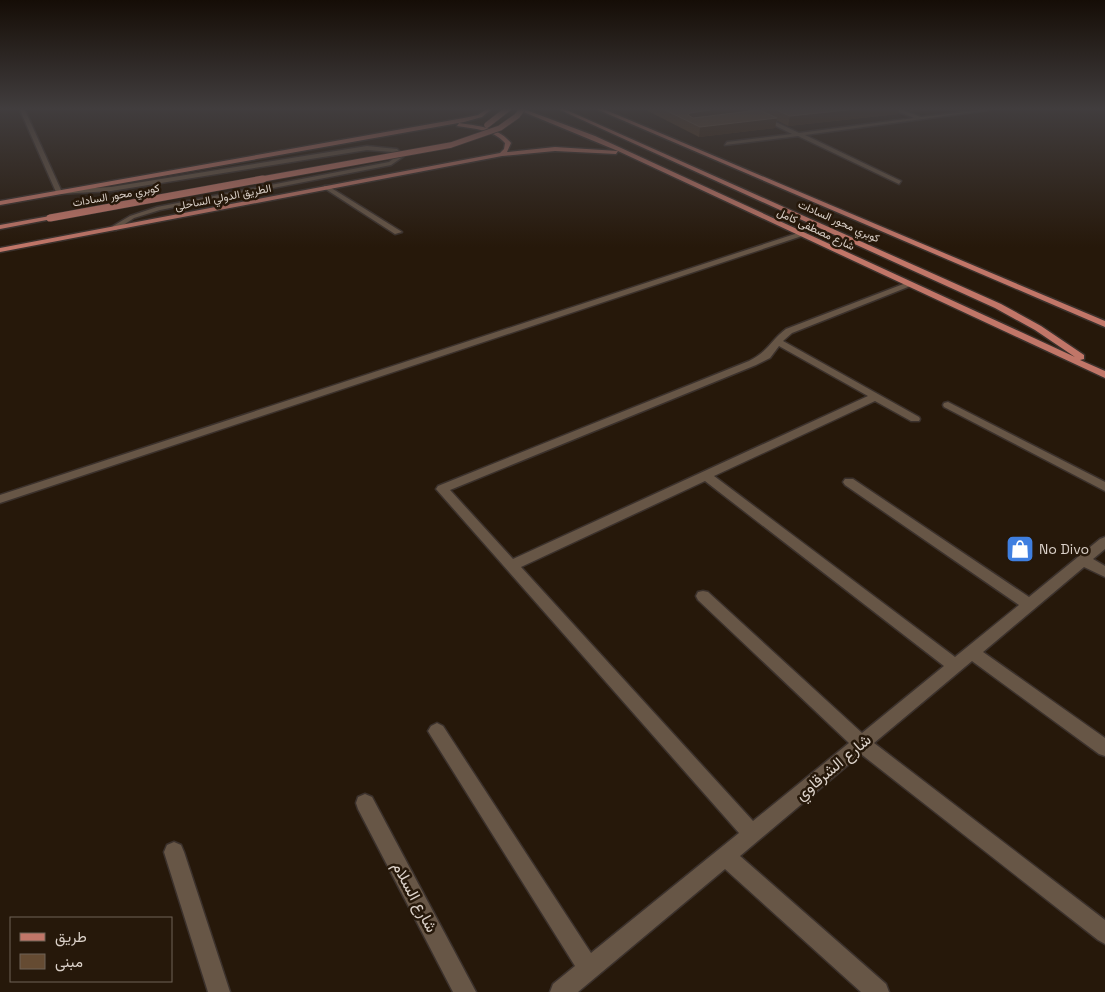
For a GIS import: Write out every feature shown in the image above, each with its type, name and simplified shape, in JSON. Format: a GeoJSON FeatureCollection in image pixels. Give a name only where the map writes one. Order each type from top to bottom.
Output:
{"type":"FeatureCollection","features":[{"type":"Feature","properties":{"kind":"main road"},"geometry":{"type":"LineString","coordinates":[[0,203],[272,154]]}},
{"type":"Feature","properties":{"kind":"main road","name":"كوبري محور السادات"},"geometry":{"type":"LineString","coordinates":[[0,227],[48,214],[369,154]]}},
{"type":"Feature","properties":{"kind":"main road","name":"كوبري محور السادات"},"geometry":{"type":"LineString","coordinates":[[0,219],[48,214],[397,154]]}},
{"type":"Feature","properties":{"kind":"main road","name":"الطريق الدولي الساحلى"},"geometry":{"type":"LineString","coordinates":[[0,250],[500,154]]}},
{"type":"Feature","properties":{"kind":"main road","name":"شارع مصطفى كامل"},"geometry":{"type":"LineString","coordinates":[[629,154],[1102,374]]}},
{"type":"Feature","properties":{"kind":"main road","name":"كوبري محور السادات"},"geometry":{"type":"LineString","coordinates":[[661,154],[966,291],[1038,328],[1102,374]]}},
{"type":"Feature","properties":{"kind":"main road","name":"شارع مصطفى كامل"},"geometry":{"type":"LineString","coordinates":[[705,154],[1105,324]]}},
{"type":"Feature","properties":{"kind":"street"},"geometry":{"type":"LineString","coordinates":[[42,154],[59,192],[111,188],[324,154]]}},
{"type":"Feature","properties":{"kind":"street"},"geometry":{"type":"LineString","coordinates":[[116,228],[141,213],[391,163],[401,156],[400,154]]}},
{"type":"Feature","properties":{"kind":"street"},"geometry":{"type":"LineString","coordinates":[[839,154],[899,182]]}},
{"type":"Feature","properties":{"kind":"street"},"geometry":{"type":"LineString","coordinates":[[319,155],[347,172]]}},
{"type":"Feature","properties":{"kind":"street"},"geometry":{"type":"LineString","coordinates":[[240,168],[265,188]]}},
{"type":"Feature","properties":{"kind":"street"},"geometry":{"type":"LineString","coordinates":[[178,178],[197,201]]}},
{"type":"Feature","properties":{"kind":"street"},"geometry":{"type":"LineString","coordinates":[[326,188],[398,232]]}},
{"type":"Feature","properties":{"kind":"street"},"geometry":{"type":"LineString","coordinates":[[0,499],[801,234]]}},
{"type":"Feature","properties":{"kind":"street"},"geometry":{"type":"LineString","coordinates":[[752,834],[442,489],[752,363],[769,353],[777,341],[788,331],[910,284]]}},
{"type":"Feature","properties":{"kind":"street"},"geometry":{"type":"LineString","coordinates":[[777,341],[915,419]]}},
{"type":"Feature","properties":{"kind":"street"},"geometry":{"type":"LineString","coordinates":[[511,566],[875,397]]}},
{"type":"Feature","properties":{"kind":"street"},"geometry":{"type":"LineString","coordinates":[[948,405],[1105,487]]}},
{"type":"Feature","properties":{"kind":"street"},"geometry":{"type":"LineString","coordinates":[[706,476],[956,666]]}},
{"type":"Feature","properties":{"kind":"street"},"geometry":{"type":"LineString","coordinates":[[849,482],[1031,605]]}},
{"type":"Feature","properties":{"kind":"street","name":"شارع الشرقاوي"},"geometry":{"type":"LineString","coordinates":[[561,992],[1105,542]]}},
{"type":"Feature","properties":{"kind":"street"},"geometry":{"type":"LineString","coordinates":[[1084,560],[1105,572]]}},
{"type":"Feature","properties":{"kind":"street"},"geometry":{"type":"LineString","coordinates":[[703,596],[862,744],[1105,933]]}},
{"type":"Feature","properties":{"kind":"street"},"geometry":{"type":"LineString","coordinates":[[972,652],[1105,748]]}},
{"type":"Feature","properties":{"kind":"street"},"geometry":{"type":"LineString","coordinates":[[437,731],[589,969]]}},
{"type":"Feature","properties":{"kind":"street","name":"شارع السلام"},"geometry":{"type":"LineString","coordinates":[[365,803],[465,992]]}},
{"type":"Feature","properties":{"kind":"street"},"geometry":{"type":"LineString","coordinates":[[174,852],[219,992]]}},
{"type":"Feature","properties":{"kind":"street"},"geometry":{"type":"LineString","coordinates":[[726,856],[878,992]]}},
{"type":"Feature","properties":{"kind":"place","name":"No Divo"},"geometry":{"type":"Point","coordinates":[1020,549]}}]}
